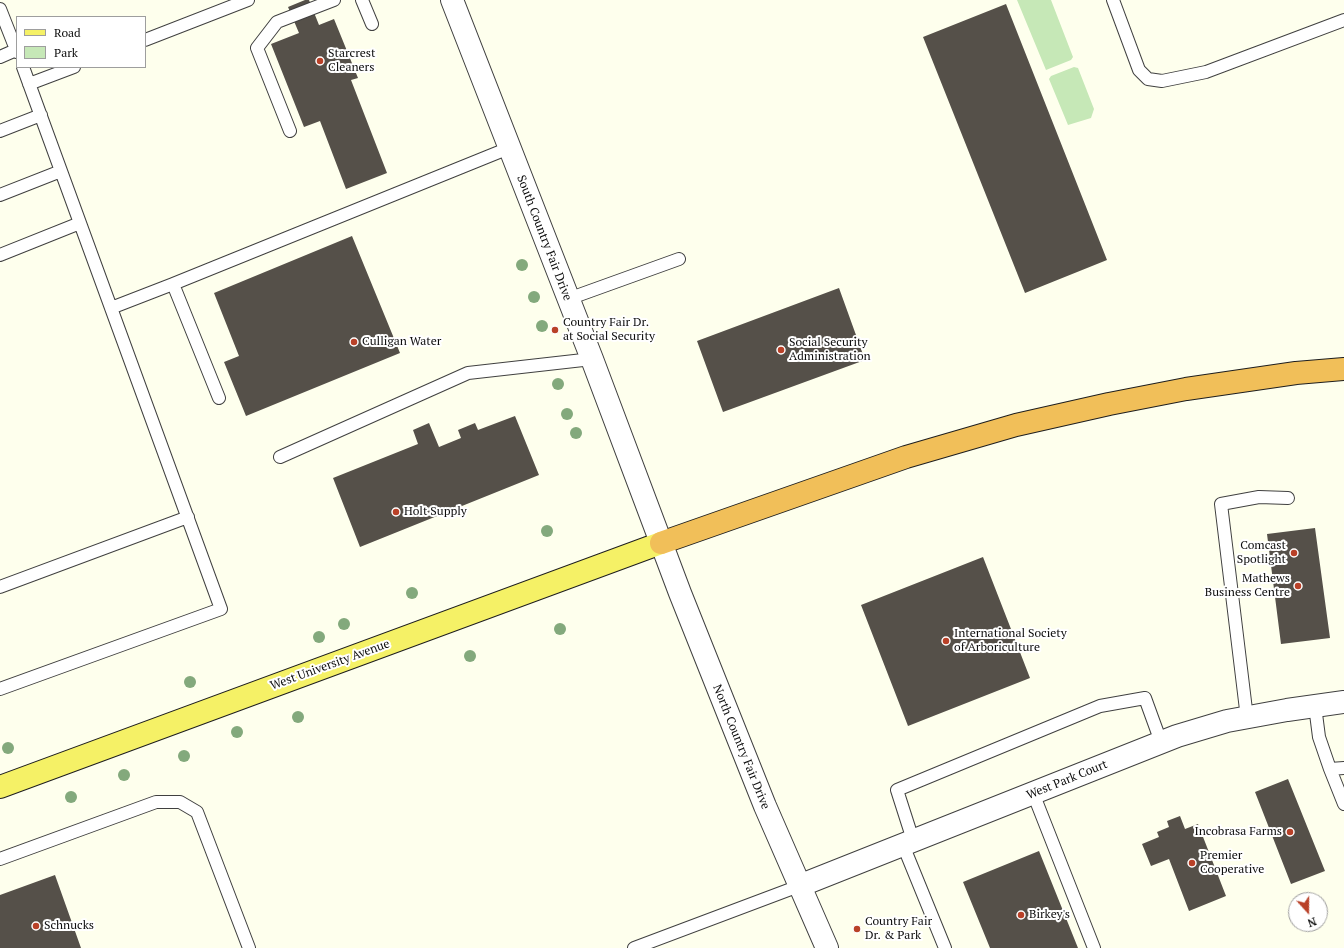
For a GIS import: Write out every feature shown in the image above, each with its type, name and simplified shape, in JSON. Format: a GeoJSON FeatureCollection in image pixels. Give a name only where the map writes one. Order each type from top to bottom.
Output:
{"type":"FeatureCollection","features":[{"type":"Feature","properties":{"kind":"highway"},"geometry":{"type":"LineString","coordinates":[[661,543],[899,459],[1016,425],[1109,404],[1186,389],[1296,373],[1344,369]]}},
{"type":"Feature","properties":{"kind":"main road","name":"West University Avenue"},"geometry":{"type":"LineString","coordinates":[[0,787],[661,543]]}},
{"type":"Feature","properties":{"kind":"street","name":"South Country Fair Drive"},"geometry":{"type":"LineString","coordinates":[[452,0],[592,359],[661,543]]}},
{"type":"Feature","properties":{"kind":"street","name":"North Country Fair Drive"},"geometry":{"type":"LineString","coordinates":[[661,543],[741,748],[799,886],[827,948]]}},
{"type":"Feature","properties":{"kind":"street","name":"West Park Court"},"geometry":{"type":"LineString","coordinates":[[799,886],[1161,742],[1227,721],[1344,702]]}},
{"type":"Feature","properties":{"kind":"lane"},"geometry":{"type":"LineString","coordinates":[[146,40],[248,0]]}},
{"type":"Feature","properties":{"kind":"lane"},"geometry":{"type":"LineString","coordinates":[[290,130],[257,48],[277,22],[334,0]]}},
{"type":"Feature","properties":{"kind":"lane"},"geometry":{"type":"LineString","coordinates":[[362,0],[372,24]]}},
{"type":"Feature","properties":{"kind":"lane"},"geometry":{"type":"LineString","coordinates":[[1113,0],[1139,70],[1148,79],[1162,81],[1206,72],[1344,20]]}},
{"type":"Feature","properties":{"kind":"lane"},"geometry":{"type":"LineString","coordinates":[[0,9],[16,49]]}},
{"type":"Feature","properties":{"kind":"lane"},"geometry":{"type":"LineString","coordinates":[[0,57],[16,51]]}},
{"type":"Feature","properties":{"kind":"lane"},"geometry":{"type":"LineString","coordinates":[[0,689],[221,609],[23,68]]}},
{"type":"Feature","properties":{"kind":"lane"},"geometry":{"type":"LineString","coordinates":[[29,84],[71,68]]}},
{"type":"Feature","properties":{"kind":"lane"},"geometry":{"type":"LineString","coordinates":[[0,131],[41,115]]}},
{"type":"Feature","properties":{"kind":"lane"},"geometry":{"type":"LineString","coordinates":[[111,308],[509,148]]}},
{"type":"Feature","properties":{"kind":"lane"},"geometry":{"type":"LineString","coordinates":[[0,195],[61,171]]}},
{"type":"Feature","properties":{"kind":"lane"},"geometry":{"type":"LineString","coordinates":[[0,254],[80,223]]}},
{"type":"Feature","properties":{"kind":"lane"},"geometry":{"type":"LineString","coordinates":[[568,299],[679,259]]}},
{"type":"Feature","properties":{"kind":"lane"},"geometry":{"type":"LineString","coordinates":[[173,284],[219,398]]}},
{"type":"Feature","properties":{"kind":"lane"},"geometry":{"type":"LineString","coordinates":[[280,457],[468,373],[592,359]]}},
{"type":"Feature","properties":{"kind":"lane"},"geometry":{"type":"LineString","coordinates":[[1246,718],[1221,504],[1259,497],[1288,498]]}},
{"type":"Feature","properties":{"kind":"lane"},"geometry":{"type":"LineString","coordinates":[[0,587],[188,517]]}},
{"type":"Feature","properties":{"kind":"lane"},"geometry":{"type":"LineString","coordinates":[[944,948],[908,843],[897,790],[1100,706],[1145,698],[1161,742]]}},
{"type":"Feature","properties":{"kind":"lane"},"geometry":{"type":"LineString","coordinates":[[1315,706],[1319,737],[1330,770],[1344,804]]}},
{"type":"Feature","properties":{"kind":"lane"},"geometry":{"type":"LineString","coordinates":[[1330,770],[1344,768]]}},
{"type":"Feature","properties":{"kind":"lane"},"geometry":{"type":"LineString","coordinates":[[1033,793],[1094,948]]}},
{"type":"Feature","properties":{"kind":"lane"},"geometry":{"type":"LineString","coordinates":[[0,858],[156,802],[180,802],[197,812],[249,948]]}},
{"type":"Feature","properties":{"kind":"lane"},"geometry":{"type":"LineString","coordinates":[[634,948],[799,886]]}},
{"type":"Feature","properties":{"kind":"green space"},"geometry":{"type":"Polygon","coordinates":[[[1017,0],[1051,0],[1073,57],[1071,60],[1046,70],[1017,0]]]}},
{"type":"Feature","properties":{"kind":"green space"},"geometry":{"type":"Polygon","coordinates":[[[1074,67],[1078,68],[1094,109],[1091,118],[1068,125],[1049,79],[1051,76],[1074,67]]]}},
{"type":"Feature","properties":{"kind":"building"},"geometry":{"type":"Polygon","coordinates":[[[305,0],[309,0],[319,25],[334,19],[358,78],[351,80],[387,173],[346,189],[320,121],[304,127],[271,44],[299,33],[288,7],[305,0]]]}},
{"type":"Feature","properties":{"kind":"building"},"geometry":{"type":"Polygon","coordinates":[[[1006,4],[1107,260],[1025,293],[923,37],[1006,4]]]}},
{"type":"Feature","properties":{"kind":"building"},"geometry":{"type":"Polygon","coordinates":[[[352,236],[400,353],[246,416],[224,362],[239,356],[214,293],[352,236]]]}},
{"type":"Feature","properties":{"kind":"building","name":"Social Security Administration"},"geometry":{"type":"Polygon","coordinates":[[[839,288],[865,360],[723,412],[697,341],[839,288]]]}},
{"type":"Feature","properties":{"kind":"building","name":"Holt Supply"},"geometry":{"type":"Polygon","coordinates":[[[515,416],[539,475],[360,547],[333,478],[418,444],[413,430],[429,423],[439,447],[461,438],[458,430],[475,423],[478,430],[515,416]]]}},
{"type":"Feature","properties":{"kind":"building","name":"Mathews Business Centre"},"geometry":{"type":"Polygon","coordinates":[[[1315,528],[1330,638],[1281,644],[1267,534],[1315,528]]]}},
{"type":"Feature","properties":{"kind":"building","name":"International Society of Arboriculture"},"geometry":{"type":"Polygon","coordinates":[[[983,557],[1030,678],[908,726],[861,605],[983,557]]]}},
{"type":"Feature","properties":{"kind":"building","name":"Incobrasa Farms"},"geometry":{"type":"Polygon","coordinates":[[[1288,779],[1325,871],[1291,884],[1255,792],[1288,779]]]}},
{"type":"Feature","properties":{"kind":"building","name":"Premier Cooperative"},"geometry":{"type":"Polygon","coordinates":[[[1180,816],[1185,829],[1198,824],[1226,896],[1189,911],[1169,859],[1151,866],[1142,844],[1159,837],[1157,832],[1169,827],[1167,821],[1180,816]]]}},
{"type":"Feature","properties":{"kind":"building","name":"Birkey's"},"geometry":{"type":"Polygon","coordinates":[[[1039,851],[1078,948],[990,948],[963,882],[1039,851]]]}},
{"type":"Feature","properties":{"kind":"building","name":"Schnucks"},"geometry":{"type":"Polygon","coordinates":[[[55,875],[81,948],[0,948],[0,895],[55,875]]]}},
{"type":"Feature","properties":{"kind":"place","name":"Starcrest Cleaners"},"geometry":{"type":"Point","coordinates":[320,61]}},
{"type":"Feature","properties":{"kind":"place","name":"Country Fair Dr. at Social Security"},"geometry":{"type":"Point","coordinates":[555,330]}},
{"type":"Feature","properties":{"kind":"place","name":"Culligan Water"},"geometry":{"type":"Point","coordinates":[354,342]}},
{"type":"Feature","properties":{"kind":"place","name":"Social Security Administration"},"geometry":{"type":"Point","coordinates":[781,350]}},
{"type":"Feature","properties":{"kind":"place","name":"Holt Supply"},"geometry":{"type":"Point","coordinates":[396,512]}},
{"type":"Feature","properties":{"kind":"place","name":"Comcast Spotlight"},"geometry":{"type":"Point","coordinates":[1294,553]}},
{"type":"Feature","properties":{"kind":"place","name":"Mathews Business Centre"},"geometry":{"type":"Point","coordinates":[1298,586]}},
{"type":"Feature","properties":{"kind":"place","name":"International Society of Arboriculture"},"geometry":{"type":"Point","coordinates":[946,641]}},
{"type":"Feature","properties":{"kind":"place","name":"Incobrasa Farms"},"geometry":{"type":"Point","coordinates":[1290,832]}},
{"type":"Feature","properties":{"kind":"place","name":"Premier Cooperative"},"geometry":{"type":"Point","coordinates":[1192,863]}},
{"type":"Feature","properties":{"kind":"place","name":"Birkey's"},"geometry":{"type":"Point","coordinates":[1021,915]}},
{"type":"Feature","properties":{"kind":"place","name":"Schnucks"},"geometry":{"type":"Point","coordinates":[36,926]}},
{"type":"Feature","properties":{"kind":"place","name":"Country Fair Dr. & Park"},"geometry":{"type":"Point","coordinates":[857,929]}}]}
